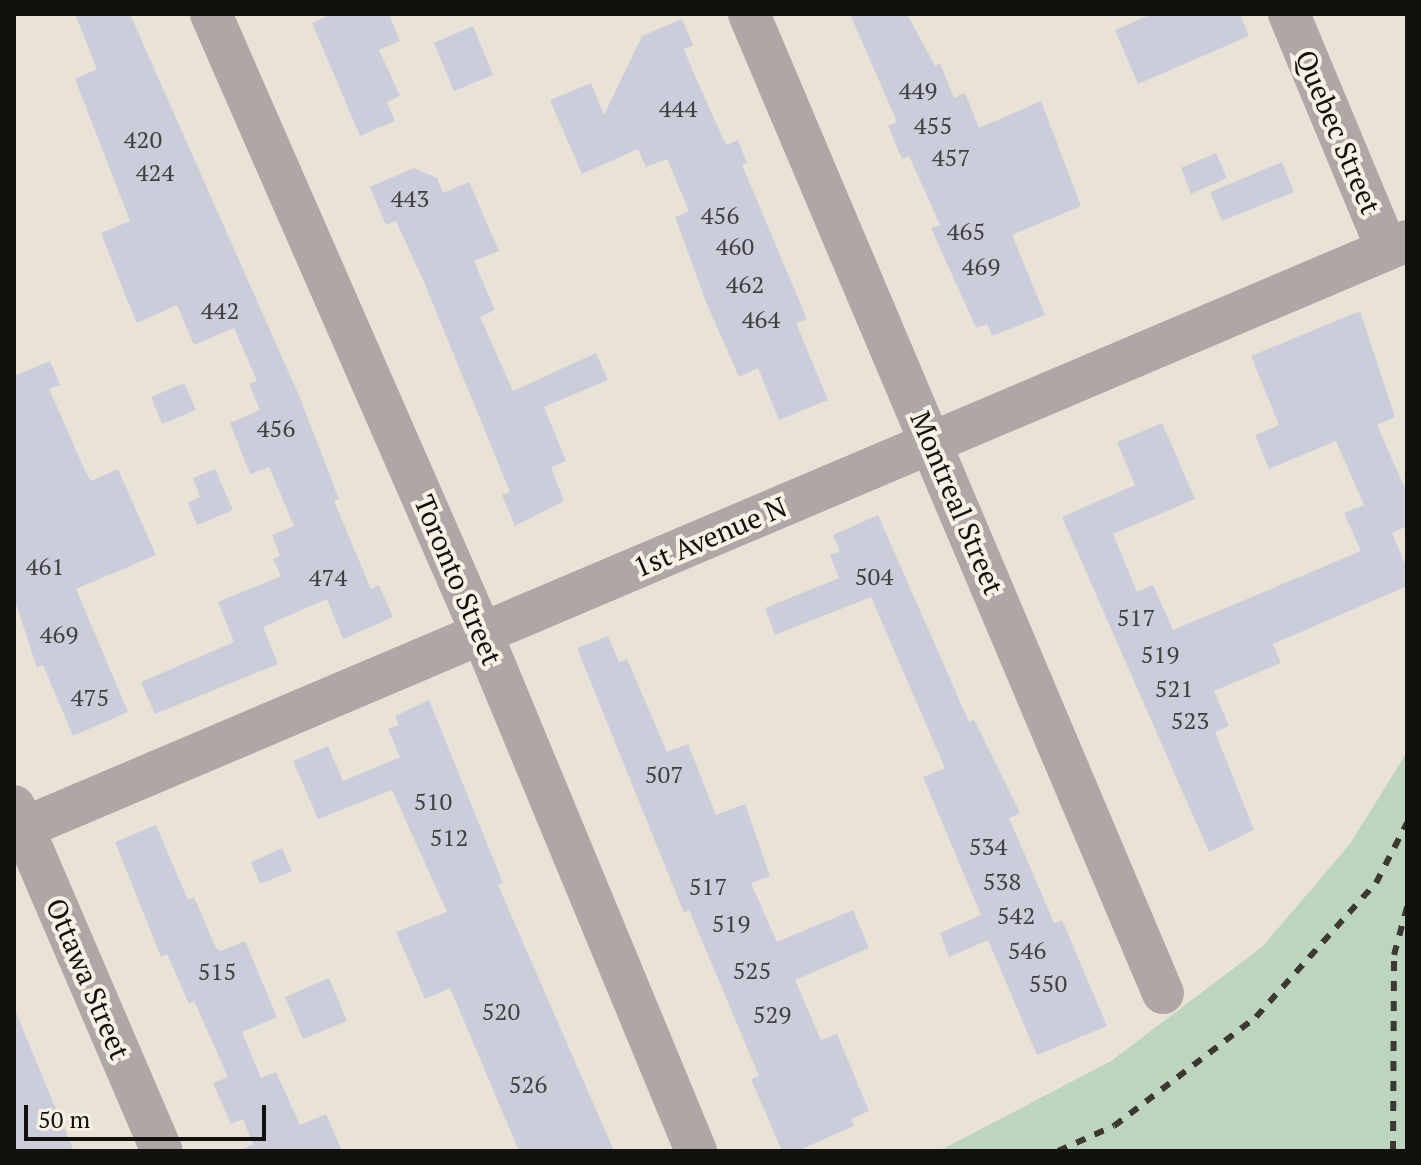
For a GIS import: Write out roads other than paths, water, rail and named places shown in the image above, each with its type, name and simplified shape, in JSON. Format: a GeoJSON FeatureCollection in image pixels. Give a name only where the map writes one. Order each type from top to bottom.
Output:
{"type":"FeatureCollection","features":[{"type":"Feature","properties":{"kind":"street","name":"Toronto Street"},"geometry":{"type":"LineString","coordinates":[[211,14],[482,634],[696,1151]]}},
{"type":"Feature","properties":{"kind":"street","name":"Montreal Street"},"geometry":{"type":"LineString","coordinates":[[749,14],[1163,993]]}},
{"type":"Feature","properties":{"kind":"street","name":"Quebec Street"},"geometry":{"type":"LineString","coordinates":[[1289,14],[1397,245]]}},
{"type":"Feature","properties":{"kind":"street","name":"1st Avenue N"},"geometry":{"type":"LineString","coordinates":[[17,822],[482,634],[1397,245]]}},
{"type":"Feature","properties":{"kind":"street","name":"Ottawa Street"},"geometry":{"type":"LineString","coordinates":[[17,822],[162,1151]]}},
{"type":"Feature","properties":{"kind":"railway"},"geometry":{"type":"LineString","coordinates":[[1058,1151],[1114,1126],[1256,1017],[1376,883],[1407,823]]}},
{"type":"Feature","properties":{"kind":"railway"},"geometry":{"type":"LineString","coordinates":[[1393,1151],[1394,955],[1407,907]]}}]}
